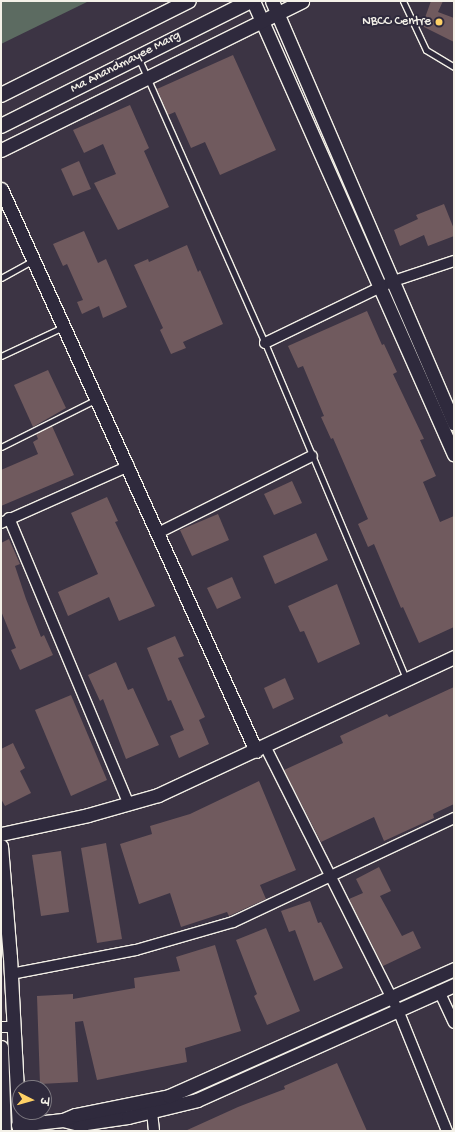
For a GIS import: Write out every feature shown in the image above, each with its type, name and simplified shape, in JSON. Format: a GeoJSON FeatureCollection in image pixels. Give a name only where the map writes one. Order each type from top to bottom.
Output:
{"type":"FeatureCollection","features":[{"type":"Feature","properties":{"kind":"main road","name":"Ma Anandmayee Marg"},"geometry":{"type":"LineString","coordinates":[[1,95],[189,1]]}},
{"type":"Feature","properties":{"kind":"main road","name":"Ma Anandmayee Marg"},"geometry":{"type":"LineString","coordinates":[[1,126],[137,56],[252,1]]}},
{"type":"Feature","properties":{"kind":"street"},"geometry":{"type":"LineString","coordinates":[[252,1],[263,21],[386,285],[454,423]]}},
{"type":"Feature","properties":{"kind":"street"},"geometry":{"type":"LineString","coordinates":[[272,1],[454,454]]}},
{"type":"Feature","properties":{"kind":"street"},"geometry":{"type":"LineString","coordinates":[[1,150],[302,1]]}},
{"type":"Feature","properties":{"kind":"street"},"geometry":{"type":"LineString","coordinates":[[1,189],[98,398],[158,533],[261,748],[330,876],[398,1010],[447,1131]]}},
{"type":"Feature","properties":{"kind":"street"},"geometry":{"type":"LineString","coordinates":[[265,343],[386,285],[454,261]]}},
{"type":"Feature","properties":{"kind":"street"},"geometry":{"type":"LineString","coordinates":[[158,533],[312,456]]}},
{"type":"Feature","properties":{"kind":"street"},"geometry":{"type":"LineString","coordinates":[[129,466],[5,521],[129,805]]}},
{"type":"Feature","properties":{"kind":"street"},"geometry":{"type":"LineString","coordinates":[[1,834],[129,805],[158,795],[454,657]]}},
{"type":"Feature","properties":{"kind":"street"},"geometry":{"type":"LineString","coordinates":[[11,974],[136,950],[233,922],[454,818]]}},
{"type":"Feature","properties":{"kind":"street"},"geometry":{"type":"LineString","coordinates":[[1,846],[5,935],[11,974],[7,1027],[19,1128]]}},
{"type":"Feature","properties":{"kind":"street"},"geometry":{"type":"LineString","coordinates":[[1,1047],[3,1127],[19,1128],[63,1120],[75,1115],[169,1096],[454,969]]}},
{"type":"Feature","properties":{"kind":"street"},"geometry":{"type":"LineString","coordinates":[[63,1120],[79,1124],[152,1112],[196,1100],[454,985]]}},
{"type":"Feature","properties":{"kind":"street"},"geometry":{"type":"LineString","coordinates":[[439,991],[454,1023]]}},
{"type":"Feature","properties":{"kind":"street"},"geometry":{"type":"LineString","coordinates":[[152,1112],[154,1131]]}},
{"type":"Feature","properties":{"kind":"lane"},"geometry":{"type":"LineString","coordinates":[[403,1],[426,50],[454,67]]}},
{"type":"Feature","properties":{"kind":"lane"},"geometry":{"type":"LineString","coordinates":[[137,56],[265,343],[406,679]]}},
{"type":"Feature","properties":{"kind":"lane"},"geometry":{"type":"LineString","coordinates":[[1,278],[33,260]]}},
{"type":"Feature","properties":{"kind":"lane"},"geometry":{"type":"LineString","coordinates":[[1,356],[64,326]]}},
{"type":"Feature","properties":{"kind":"lane"},"geometry":{"type":"LineString","coordinates":[[1,447],[98,398]]}},
{"type":"Feature","properties":{"kind":"green space"},"geometry":{"type":"Polygon","coordinates":[[[1,1],[89,1],[1,44],[1,1]]]}},
{"type":"Feature","properties":{"kind":"building","name":"NBCC Centre"},"geometry":{"type":"Polygon","coordinates":[[[431,1],[443,1],[438,12],[454,18],[454,42],[422,26],[431,1]]]}},
{"type":"Feature","properties":{"kind":"building"},"geometry":{"type":"Polygon","coordinates":[[[233,55],[276,150],[220,175],[205,142],[191,148],[175,112],[168,115],[157,89],[233,55]]]}},
{"type":"Feature","properties":{"kind":"building"},"geometry":{"type":"Polygon","coordinates":[[[130,105],[149,148],[144,151],[169,207],[118,230],[94,183],[116,174],[103,144],[84,153],[73,130],[130,105]]]}},
{"type":"Feature","properties":{"kind":"building"},"geometry":{"type":"Polygon","coordinates":[[[79,161],[91,189],[73,196],[61,169],[79,161]]]}},
{"type":"Feature","properties":{"kind":"building"},"geometry":{"type":"Polygon","coordinates":[[[444,204],[454,229],[454,236],[428,246],[424,235],[400,246],[394,230],[418,219],[416,215],[444,204]]]}},
{"type":"Feature","properties":{"kind":"building"},"geometry":{"type":"Polygon","coordinates":[[[84,231],[98,263],[106,259],[127,307],[103,318],[99,306],[82,314],[77,302],[83,300],[67,264],[63,266],[53,244],[84,231]]]}},
{"type":"Feature","properties":{"kind":"building"},"geometry":{"type":"Polygon","coordinates":[[[187,245],[198,272],[200,270],[223,324],[183,342],[186,348],[171,354],[160,330],[163,328],[134,265],[148,259],[149,262],[187,245]]]}},
{"type":"Feature","properties":{"kind":"building"},"geometry":{"type":"Polygon","coordinates":[[[367,311],[382,345],[384,344],[397,372],[393,374],[424,439],[420,440],[436,476],[423,482],[440,522],[454,516],[454,627],[419,643],[403,607],[401,608],[374,544],[368,547],[358,524],[368,519],[333,438],[331,439],[321,417],[324,416],[303,366],[298,368],[288,346],[367,311]]]}},
{"type":"Feature","properties":{"kind":"building"},"geometry":{"type":"Polygon","coordinates":[[[48,370],[66,408],[33,427],[14,385],[48,370]]]}},
{"type":"Feature","properties":{"kind":"building"},"geometry":{"type":"Polygon","coordinates":[[[52,426],[74,475],[1,506],[1,470],[38,454],[33,442],[38,439],[36,434],[52,426]]]}},
{"type":"Feature","properties":{"kind":"building"},"geometry":{"type":"Polygon","coordinates":[[[292,481],[302,503],[274,515],[264,494],[292,481]]]}},
{"type":"Feature","properties":{"kind":"building"},"geometry":{"type":"Polygon","coordinates":[[[107,497],[118,521],[115,522],[155,606],[119,621],[109,597],[68,616],[58,592],[98,574],[71,513],[107,497]]]}},
{"type":"Feature","properties":{"kind":"building"},"geometry":{"type":"Polygon","coordinates":[[[218,514],[229,540],[192,556],[180,530],[218,514]]]}},
{"type":"Feature","properties":{"kind":"building"},"geometry":{"type":"Polygon","coordinates":[[[316,533],[328,560],[275,584],[263,556],[316,533]]]}},
{"type":"Feature","properties":{"kind":"building"},"geometry":{"type":"Polygon","coordinates":[[[9,539],[20,564],[15,566],[26,599],[41,637],[44,635],[53,655],[20,670],[11,650],[16,648],[1,611],[1,543],[9,539]]]}},
{"type":"Feature","properties":{"kind":"building"},"geometry":{"type":"Polygon","coordinates":[[[232,577],[241,598],[217,609],[207,588],[232,577]]]}},
{"type":"Feature","properties":{"kind":"building"},"geometry":{"type":"Polygon","coordinates":[[[337,584],[360,644],[318,663],[304,631],[300,632],[288,606],[337,584]]]}},
{"type":"Feature","properties":{"kind":"building"},"geometry":{"type":"Polygon","coordinates":[[[175,636],[184,656],[178,658],[205,717],[199,720],[209,744],[179,758],[170,736],[184,730],[171,700],[168,701],[147,648],[175,636]]]}},
{"type":"Feature","properties":{"kind":"building"},"geometry":{"type":"Polygon","coordinates":[[[116,662],[128,690],[133,688],[159,745],[126,759],[103,699],[100,701],[88,675],[116,662]]]}},
{"type":"Feature","properties":{"kind":"building"},"geometry":{"type":"Polygon","coordinates":[[[285,678],[294,699],[273,709],[264,688],[285,678]]]}},
{"type":"Feature","properties":{"kind":"building"},"geometry":{"type":"Polygon","coordinates":[[[454,687],[454,804],[433,814],[434,818],[384,841],[374,817],[321,842],[284,770],[343,743],[340,736],[387,714],[389,717],[454,687]]]}},
{"type":"Feature","properties":{"kind":"building"},"geometry":{"type":"Polygon","coordinates":[[[71,695],[107,780],[71,796],[35,710],[71,695]]]}},
{"type":"Feature","properties":{"kind":"building"},"geometry":{"type":"Polygon","coordinates":[[[13,743],[25,768],[20,771],[31,793],[5,806],[1,799],[1,749],[13,743]]]}},
{"type":"Feature","properties":{"kind":"building"},"geometry":{"type":"Polygon","coordinates":[[[259,781],[296,870],[260,885],[266,899],[229,916],[227,912],[181,927],[170,893],[139,904],[120,844],[152,834],[150,826],[190,814],[259,781]]]}},
{"type":"Feature","properties":{"kind":"building"},"geometry":{"type":"Polygon","coordinates":[[[106,843],[122,939],[97,943],[81,848],[106,843]]]}},
{"type":"Feature","properties":{"kind":"building"},"geometry":{"type":"Polygon","coordinates":[[[61,851],[69,912],[41,916],[32,855],[61,851]]]}},
{"type":"Feature","properties":{"kind":"building"},"geometry":{"type":"Polygon","coordinates":[[[379,867],[391,891],[380,896],[402,936],[413,931],[421,948],[383,966],[349,899],[363,893],[356,879],[379,867]]]}},
{"type":"Feature","properties":{"kind":"building"},"geometry":{"type":"Polygon","coordinates":[[[310,901],[318,923],[321,922],[343,968],[314,981],[295,930],[289,932],[281,911],[310,901]]]}},
{"type":"Feature","properties":{"kind":"building"},"geometry":{"type":"Polygon","coordinates":[[[266,928],[300,1011],[267,1025],[254,996],[257,994],[236,940],[266,928]]]}},
{"type":"Feature","properties":{"kind":"building"},"geometry":{"type":"Polygon","coordinates":[[[215,945],[241,1031],[185,1048],[187,1062],[97,1080],[83,1021],[75,1022],[78,1082],[52,1083],[52,1080],[40,1080],[37,996],[73,994],[73,999],[135,988],[134,978],[180,971],[176,957],[215,945]]]}},
{"type":"Feature","properties":{"kind":"building"},"geometry":{"type":"Polygon","coordinates":[[[337,1063],[367,1131],[185,1131],[238,1107],[285,1089],[284,1086],[337,1063]]]}},
{"type":"Feature","properties":{"kind":"place","name":"NBCC Centre"},"geometry":{"type":"Point","coordinates":[439,22]}}]}
